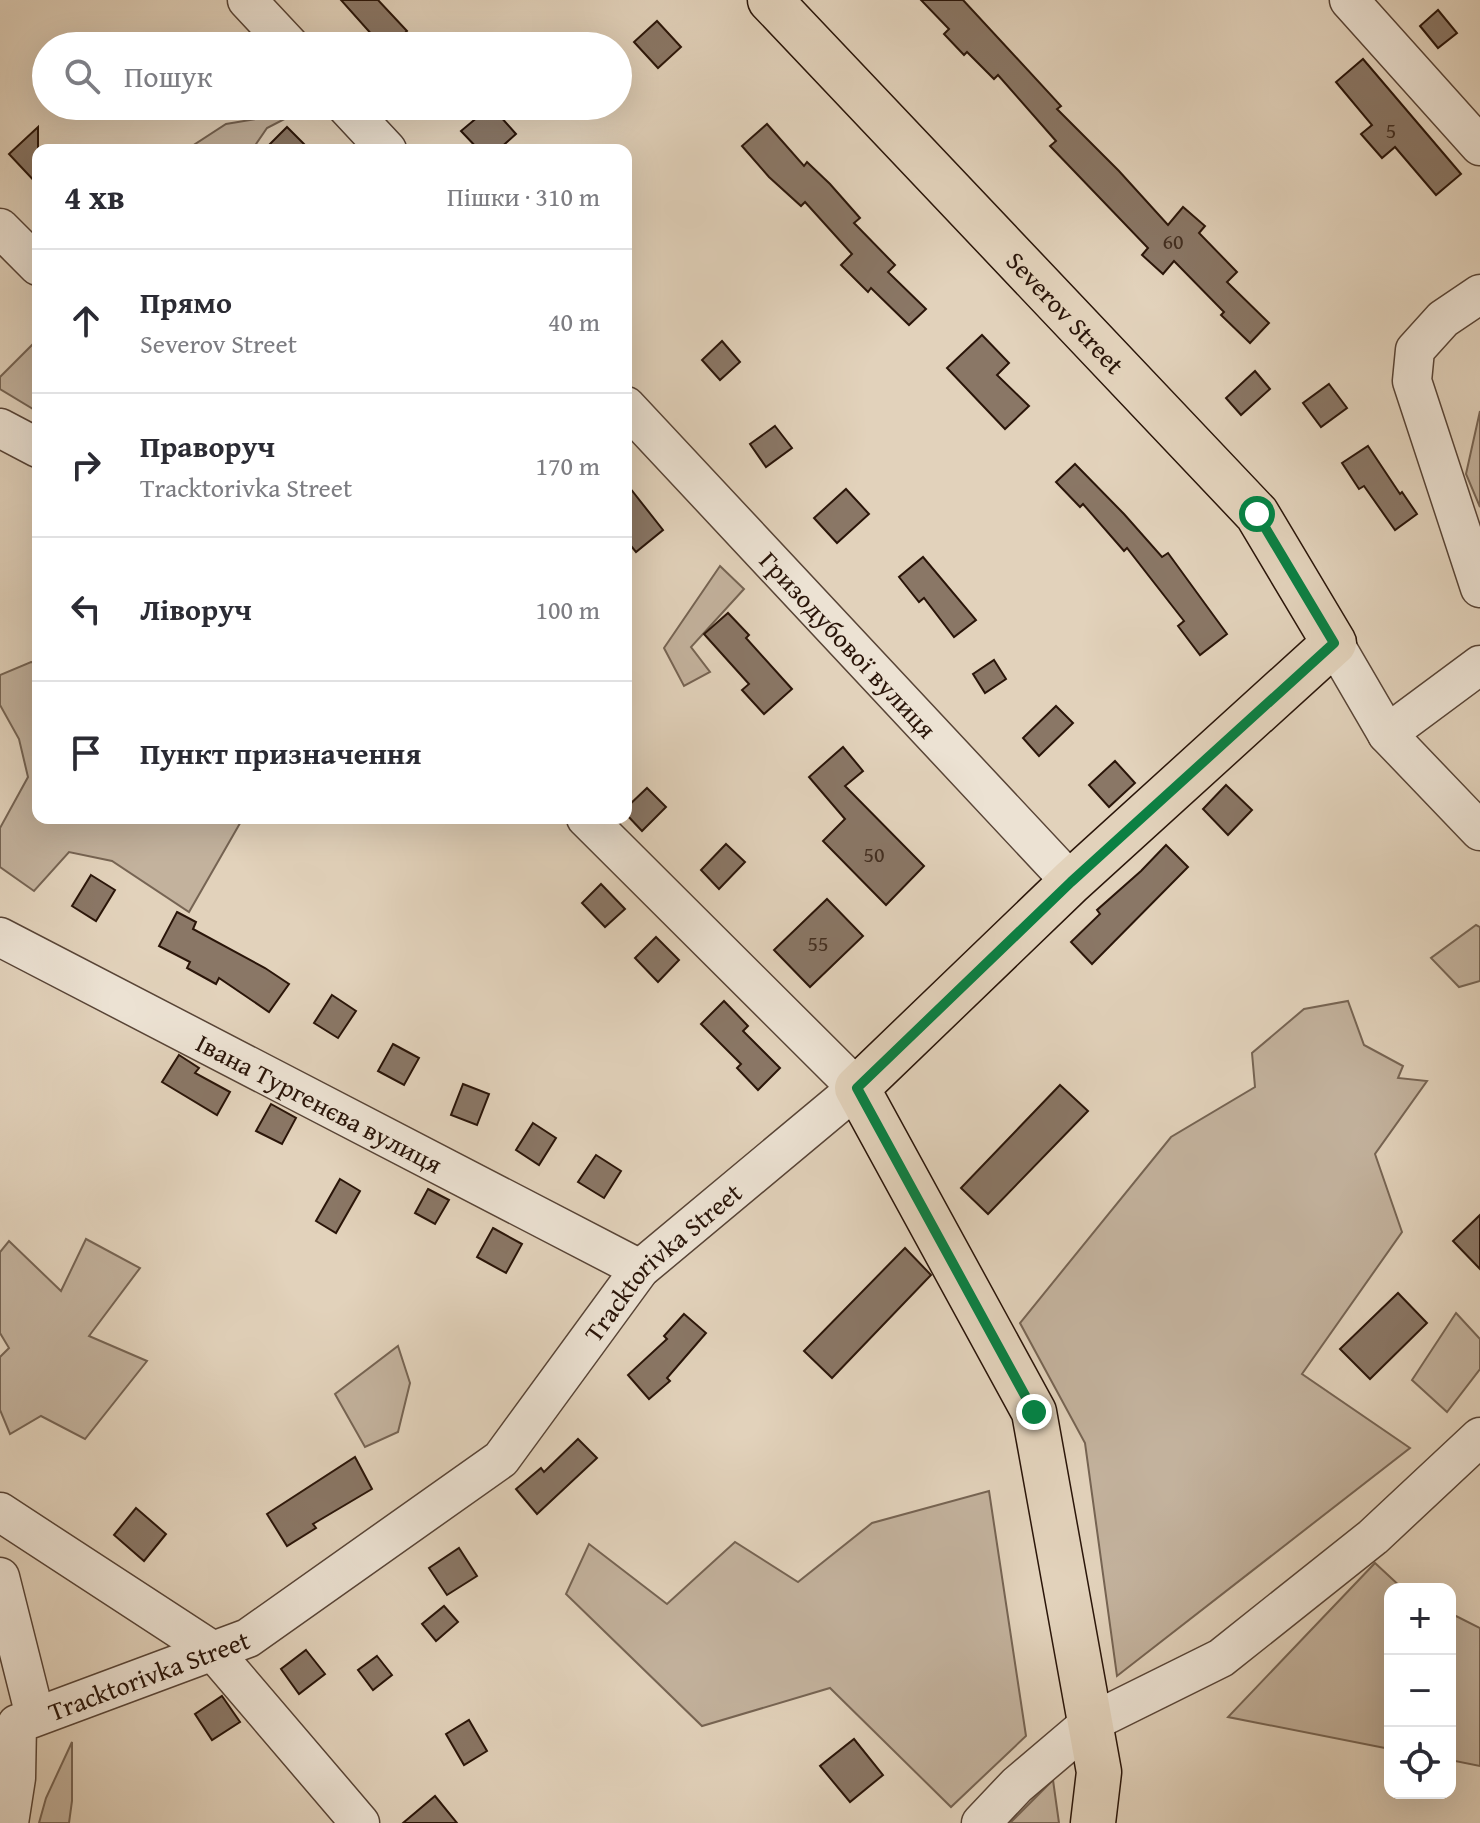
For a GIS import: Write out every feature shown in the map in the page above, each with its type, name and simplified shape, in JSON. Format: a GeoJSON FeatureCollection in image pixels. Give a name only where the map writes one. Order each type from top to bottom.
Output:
{"type":"FeatureCollection","features":[{"type":"Feature","properties":{"kind":"main road","name":"Severov Street"},"geometry":{"type":"LineString","coordinates":[[770,0],[1257,514],[1334,643]]}},
{"type":"Feature","properties":{"kind":"main road","name":"Tracktorivka Street"},"geometry":{"type":"LineString","coordinates":[[857,1088],[1071,882],[1334,643]]}},
{"type":"Feature","properties":{"kind":"main road"},"geometry":{"type":"LineString","coordinates":[[857,1088],[1034,1412],[1099,1772],[1093,1823]]}},
{"type":"Feature","properties":{"kind":"street"},"geometry":{"type":"LineString","coordinates":[[247,0],[277,32]]}},
{"type":"Feature","properties":{"kind":"street"},"geometry":{"type":"LineString","coordinates":[[1349,0],[1480,146]]}},
{"type":"Feature","properties":{"kind":"street"},"geometry":{"type":"LineString","coordinates":[[359,120],[381,144]]}},
{"type":"Feature","properties":{"kind":"street"},"geometry":{"type":"LineString","coordinates":[[0,228],[32,260]]}},
{"type":"Feature","properties":{"kind":"street"},"geometry":{"type":"LineString","coordinates":[[1480,294],[1443,319],[1415,350],[1412,381],[1480,588]]}},
{"type":"Feature","properties":{"kind":"street","name":"Гризодубової вулиця"},"geometry":{"type":"LineString","coordinates":[[632,412],[1071,882]]}},
{"type":"Feature","properties":{"kind":"street"},"geometry":{"type":"LineString","coordinates":[[0,428],[32,445]]}},
{"type":"Feature","properties":{"kind":"street"},"geometry":{"type":"LineString","coordinates":[[1334,643],[1387,734],[1480,831]]}},
{"type":"Feature","properties":{"kind":"street"},"geometry":{"type":"LineString","coordinates":[[1387,734],[1480,665]]}},
{"type":"Feature","properties":{"kind":"street"},"geometry":{"type":"LineString","coordinates":[[592,824],[857,1088]]}},
{"type":"Feature","properties":{"kind":"street","name":"Івана Тургенєва вулиця"},"geometry":{"type":"LineString","coordinates":[[0,937],[640,1269]]}},
{"type":"Feature","properties":{"kind":"street","name":"Tracktorivka Street"},"geometry":{"type":"LineString","coordinates":[[7,1814],[16,1778],[17,1723],[248,1638],[501,1459],[640,1269],[857,1088]]}},
{"type":"Feature","properties":{"kind":"street"},"geometry":{"type":"LineString","coordinates":[[981,1823],[1017,1785],[1090,1723],[1221,1658],[1373,1537],[1480,1437]]}},
{"type":"Feature","properties":{"kind":"street"},"geometry":{"type":"LineString","coordinates":[[0,1512],[213,1651],[360,1823]]}},
{"type":"Feature","properties":{"kind":"street"},"geometry":{"type":"LineString","coordinates":[[0,1577],[17,1723]]}},
{"type":"Feature","properties":{"kind":"shaded area"},"geometry":{"type":"Polygon","coordinates":[[[282,120],[267,128],[256,144],[195,144],[226,124],[282,120]]]}},
{"type":"Feature","properties":{"kind":"shaded area"},"geometry":{"type":"Polygon","coordinates":[[[32,345],[32,408],[0,389],[0,377],[32,345]]]}},
{"type":"Feature","properties":{"kind":"shaded area"},"geometry":{"type":"Polygon","coordinates":[[[1480,411],[1480,507],[1466,474],[1480,411]]]}},
{"type":"Feature","properties":{"kind":"shaded area"},"geometry":{"type":"Polygon","coordinates":[[[720,566],[744,589],[691,647],[710,672],[684,686],[664,648],[720,566]]]}},
{"type":"Feature","properties":{"kind":"shaded area"},"geometry":{"type":"Polygon","coordinates":[[[32,662],[32,824],[240,824],[189,912],[112,861],[69,852],[34,891],[0,867],[0,828],[28,777],[19,739],[0,705],[0,675],[32,662]]]}},
{"type":"Feature","properties":{"kind":"shaded area"},"geometry":{"type":"Polygon","coordinates":[[[1476,925],[1480,927],[1480,981],[1459,987],[1431,958],[1476,925]]]}},
{"type":"Feature","properties":{"kind":"shaded area"},"geometry":{"type":"Polygon","coordinates":[[[1348,1001],[1364,1045],[1403,1066],[1398,1078],[1427,1081],[1375,1154],[1402,1232],[1302,1374],[1410,1448],[1117,1676],[1085,1443],[1020,1323],[1171,1137],[1255,1087],[1252,1053],[1304,1009],[1348,1001]]]}},
{"type":"Feature","properties":{"kind":"shaded area"},"geometry":{"type":"Polygon","coordinates":[[[86,1239],[140,1268],[89,1336],[147,1361],[85,1439],[41,1416],[10,1434],[0,1410],[0,1357],[9,1348],[0,1333],[0,1252],[9,1241],[61,1291],[86,1239]]]}},
{"type":"Feature","properties":{"kind":"shaded area"},"geometry":{"type":"Polygon","coordinates":[[[1456,1313],[1480,1339],[1480,1369],[1447,1412],[1412,1380],[1456,1313]]]}},
{"type":"Feature","properties":{"kind":"shaded area"},"geometry":{"type":"Polygon","coordinates":[[[398,1346],[410,1383],[398,1432],[365,1447],[335,1394],[398,1346]]]}},
{"type":"Feature","properties":{"kind":"shaded area"},"geometry":{"type":"Polygon","coordinates":[[[989,1491],[1026,1736],[951,1807],[830,1688],[702,1726],[566,1594],[589,1544],[667,1604],[735,1542],[798,1582],[872,1523],[989,1491]]]}},
{"type":"Feature","properties":{"kind":"shaded area"},"geometry":{"type":"Polygon","coordinates":[[[1375,1563],[1397,1583],[1384,1583],[1384,1748],[1228,1717],[1375,1563]]]}},
{"type":"Feature","properties":{"kind":"shaded area"},"geometry":{"type":"Polygon","coordinates":[[[1456,1616],[1480,1628],[1480,1766],[1456,1761],[1456,1616]]]}},
{"type":"Feature","properties":{"kind":"shaded area"},"geometry":{"type":"Polygon","coordinates":[[[72,1742],[69,1823],[39,1823],[46,1798],[72,1742]]]}},
{"type":"Feature","properties":{"kind":"shaded area"},"geometry":{"type":"Polygon","coordinates":[[[1053,1780],[1059,1823],[1010,1823],[1053,1780]]]}},
{"type":"Feature","properties":{"kind":"building"},"geometry":{"type":"Polygon","coordinates":[[[341,0],[378,0],[407,31],[370,32],[341,0]]]}},
{"type":"Feature","properties":{"kind":"building"},"geometry":{"type":"Polygon","coordinates":[[[921,0],[963,0],[1061,106],[1057,109],[1168,225],[1183,207],[1205,226],[1199,233],[1237,272],[1227,282],[1269,323],[1250,343],[1174,261],[1163,274],[1142,255],[1148,248],[1050,146],[1056,141],[998,75],[994,79],[967,52],[964,55],[944,34],[949,29],[921,0]]]}},
{"type":"Feature","properties":{"kind":"building"},"geometry":{"type":"Polygon","coordinates":[[[1438,10],[1457,33],[1438,48],[1420,26],[1438,10]]]}},
{"type":"Feature","properties":{"kind":"building"},"geometry":{"type":"Polygon","coordinates":[[[657,21],[681,47],[658,68],[634,42],[657,21]]]}},
{"type":"Feature","properties":{"kind":"building"},"geometry":{"type":"Polygon","coordinates":[[[1363,59],[1461,174],[1436,195],[1395,147],[1382,158],[1361,134],[1372,125],[1336,82],[1363,59]]]}},
{"type":"Feature","properties":{"kind":"building"},"geometry":{"type":"Polygon","coordinates":[[[474,120],[504,120],[516,134],[505,144],[473,144],[461,131],[474,120]]]}},
{"type":"Feature","properties":{"kind":"building"},"geometry":{"type":"Polygon","coordinates":[[[767,124],[804,166],[807,162],[830,184],[860,218],[854,223],[895,265],[888,272],[926,309],[909,325],[871,288],[868,292],[841,265],[852,254],[805,202],[801,206],[769,177],[742,146],[767,124]]]}},
{"type":"Feature","properties":{"kind":"building"},"geometry":{"type":"Polygon","coordinates":[[[38,127],[38,144],[32,144],[32,179],[9,154],[38,127]]]}},
{"type":"Feature","properties":{"kind":"building"},"geometry":{"type":"Polygon","coordinates":[[[287,127],[304,144],[270,144],[287,127]]]}},
{"type":"Feature","properties":{"kind":"building"},"geometry":{"type":"Polygon","coordinates":[[[982,335],[1009,363],[997,375],[1029,406],[1005,429],[947,368],[982,335]]]}},
{"type":"Feature","properties":{"kind":"building"},"geometry":{"type":"Polygon","coordinates":[[[722,341],[740,362],[720,380],[702,360],[722,341]]]}},
{"type":"Feature","properties":{"kind":"building"},"geometry":{"type":"Polygon","coordinates":[[[1255,371],[1270,389],[1241,415],[1226,398],[1255,371]]]}},
{"type":"Feature","properties":{"kind":"building"},"geometry":{"type":"Polygon","coordinates":[[[1329,384],[1347,408],[1321,427],[1303,403],[1329,384]]]}},
{"type":"Feature","properties":{"kind":"building"},"geometry":{"type":"Polygon","coordinates":[[[775,426],[792,448],[766,467],[750,444],[775,426]]]}},
{"type":"Feature","properties":{"kind":"building"},"geometry":{"type":"Polygon","coordinates":[[[1368,446],[1417,514],[1395,530],[1364,486],[1359,489],[1342,463],[1368,446]]]}},
{"type":"Feature","properties":{"kind":"building"},"geometry":{"type":"Polygon","coordinates":[[[1075,464],[1162,557],[1168,553],[1227,634],[1200,655],[1178,626],[1184,621],[1127,548],[1124,551],[1083,504],[1080,507],[1056,482],[1075,464]]]}},
{"type":"Feature","properties":{"kind":"building"},"geometry":{"type":"Polygon","coordinates":[[[846,489],[869,514],[837,543],[814,518],[846,489]]]}},
{"type":"Feature","properties":{"kind":"building"},"geometry":{"type":"Polygon","coordinates":[[[632,491],[663,530],[636,552],[632,547],[632,491]]]}},
{"type":"Feature","properties":{"kind":"building"},"geometry":{"type":"Polygon","coordinates":[[[923,557],[976,620],[954,637],[924,598],[919,602],[899,577],[923,557]]]}},
{"type":"Feature","properties":{"kind":"building"},"geometry":{"type":"Polygon","coordinates":[[[728,613],[792,689],[764,714],[742,690],[749,684],[704,634],[728,613]]]}},
{"type":"Feature","properties":{"kind":"building"},"geometry":{"type":"Polygon","coordinates":[[[994,660],[1006,679],[985,693],[973,674],[994,660]]]}},
{"type":"Feature","properties":{"kind":"building"},"geometry":{"type":"Polygon","coordinates":[[[1056,706],[1073,723],[1039,756],[1023,738],[1056,706]]]}},
{"type":"Feature","properties":{"kind":"building"},"geometry":{"type":"Polygon","coordinates":[[[843,747],[863,771],[845,786],[924,866],[886,905],[823,841],[845,819],[809,777],[843,747]]]}},
{"type":"Feature","properties":{"kind":"building"},"geometry":{"type":"Polygon","coordinates":[[[1115,761],[1135,783],[1109,807],[1089,785],[1115,761]]]}},
{"type":"Feature","properties":{"kind":"building"},"geometry":{"type":"Polygon","coordinates":[[[1226,785],[1252,810],[1228,835],[1203,809],[1226,785]]]}},
{"type":"Feature","properties":{"kind":"building"},"geometry":{"type":"Polygon","coordinates":[[[647,788],[666,807],[642,831],[632,820],[632,802],[647,788]]]}},
{"type":"Feature","properties":{"kind":"building"},"geometry":{"type":"Polygon","coordinates":[[[726,844],[745,862],[719,889],[701,870],[726,844]]]}},
{"type":"Feature","properties":{"kind":"building"},"geometry":{"type":"Polygon","coordinates":[[[1166,845],[1188,867],[1092,964],[1071,942],[1100,914],[1097,910],[1166,845]]]}},
{"type":"Feature","properties":{"kind":"building"},"geometry":{"type":"Polygon","coordinates":[[[91,875],[115,890],[96,921],[72,906],[91,875]]]}},
{"type":"Feature","properties":{"kind":"building"},"geometry":{"type":"Polygon","coordinates":[[[601,884],[625,909],[605,927],[582,903],[601,884]]]}},
{"type":"Feature","properties":{"kind":"building"},"geometry":{"type":"Polygon","coordinates":[[[827,899],[863,936],[810,987],[774,950],[827,899]]]}},
{"type":"Feature","properties":{"kind":"building"},"geometry":{"type":"Polygon","coordinates":[[[177,912],[196,922],[193,929],[289,984],[269,1012],[219,978],[216,984],[187,968],[190,962],[159,946],[177,912]]]}},
{"type":"Feature","properties":{"kind":"building"},"geometry":{"type":"Polygon","coordinates":[[[656,937],[679,960],[658,982],[635,958],[656,937]]]}},
{"type":"Feature","properties":{"kind":"building"},"geometry":{"type":"Polygon","coordinates":[[[332,995],[356,1011],[338,1038],[314,1023],[332,995]]]}},
{"type":"Feature","properties":{"kind":"building"},"geometry":{"type":"Polygon","coordinates":[[[724,1001],[748,1026],[743,1031],[780,1068],[758,1090],[737,1068],[741,1064],[701,1024],[724,1001]]]}},
{"type":"Feature","properties":{"kind":"building"},"geometry":{"type":"Polygon","coordinates":[[[393,1044],[419,1058],[404,1085],[378,1071],[393,1044]]]}},
{"type":"Feature","properties":{"kind":"building"},"geometry":{"type":"Polygon","coordinates":[[[179,1055],[199,1068],[195,1073],[230,1092],[217,1115],[162,1082],[179,1055]]]}},
{"type":"Feature","properties":{"kind":"building"},"geometry":{"type":"Polygon","coordinates":[[[463,1084],[489,1094],[477,1125],[451,1115],[463,1084]]]}},
{"type":"Feature","properties":{"kind":"building"},"geometry":{"type":"Polygon","coordinates":[[[1060,1085],[1088,1111],[988,1214],[961,1188],[1060,1085]]]}},
{"type":"Feature","properties":{"kind":"building"},"geometry":{"type":"Polygon","coordinates":[[[271,1104],[296,1118],[282,1144],[256,1131],[271,1104]]]}},
{"type":"Feature","properties":{"kind":"building"},"geometry":{"type":"Polygon","coordinates":[[[533,1123],[556,1138],[539,1165],[516,1150],[533,1123]]]}},
{"type":"Feature","properties":{"kind":"building"},"geometry":{"type":"Polygon","coordinates":[[[596,1155],[621,1171],[604,1198],[578,1182],[596,1155]]]}},
{"type":"Feature","properties":{"kind":"building"},"geometry":{"type":"Polygon","coordinates":[[[340,1179],[360,1191],[336,1233],[316,1221],[340,1179]]]}},
{"type":"Feature","properties":{"kind":"building"},"geometry":{"type":"Polygon","coordinates":[[[428,1189],[449,1200],[435,1224],[415,1213],[428,1189]]]}},
{"type":"Feature","properties":{"kind":"building"},"geometry":{"type":"Polygon","coordinates":[[[1480,1215],[1480,1269],[1453,1241],[1480,1215]]]}},
{"type":"Feature","properties":{"kind":"building"},"geometry":{"type":"Polygon","coordinates":[[[493,1228],[522,1244],[506,1273],[477,1257],[493,1228]]]}},
{"type":"Feature","properties":{"kind":"building"},"geometry":{"type":"Polygon","coordinates":[[[905,1248],[931,1275],[832,1378],[804,1351],[905,1248]]]}},
{"type":"Feature","properties":{"kind":"building"},"geometry":{"type":"Polygon","coordinates":[[[1398,1293],[1427,1323],[1370,1379],[1340,1349],[1398,1293]]]}},
{"type":"Feature","properties":{"kind":"building"},"geometry":{"type":"Polygon","coordinates":[[[684,1314],[706,1333],[667,1378],[670,1381],[649,1399],[628,1375],[667,1339],[664,1336],[684,1314]]]}},
{"type":"Feature","properties":{"kind":"building"},"geometry":{"type":"Polygon","coordinates":[[[578,1439],[597,1458],[537,1514],[516,1489],[541,1468],[544,1472],[578,1439]]]}},
{"type":"Feature","properties":{"kind":"building"},"geometry":{"type":"Polygon","coordinates":[[[355,1457],[372,1489],[313,1524],[316,1528],[287,1546],[267,1514],[355,1457]]]}},
{"type":"Feature","properties":{"kind":"building"},"geometry":{"type":"Polygon","coordinates":[[[136,1508],[166,1534],[144,1561],[114,1535],[136,1508]]]}},
{"type":"Feature","properties":{"kind":"building"},"geometry":{"type":"Polygon","coordinates":[[[459,1548],[477,1576],[447,1595],[429,1568],[459,1548]]]}},
{"type":"Feature","properties":{"kind":"building"},"geometry":{"type":"Polygon","coordinates":[[[444,1606],[458,1622],[436,1641],[422,1624],[444,1606]]]}},
{"type":"Feature","properties":{"kind":"building"},"geometry":{"type":"Polygon","coordinates":[[[306,1650],[325,1674],[299,1694],[281,1669],[306,1650]]]}},
{"type":"Feature","properties":{"kind":"building"},"geometry":{"type":"Polygon","coordinates":[[[377,1656],[392,1675],[373,1690],[358,1670],[377,1656]]]}},
{"type":"Feature","properties":{"kind":"building"},"geometry":{"type":"Polygon","coordinates":[[[222,1696],[240,1722],[212,1740],[195,1714],[222,1696]]]}},
{"type":"Feature","properties":{"kind":"building"},"geometry":{"type":"Polygon","coordinates":[[[469,1720],[487,1751],[464,1765],[446,1734],[469,1720]]]}},
{"type":"Feature","properties":{"kind":"building"},"geometry":{"type":"Polygon","coordinates":[[[854,1739],[883,1775],[850,1802],[820,1766],[854,1739]]]}},
{"type":"Feature","properties":{"kind":"building"},"geometry":{"type":"Polygon","coordinates":[[[435,1796],[457,1823],[403,1823],[435,1796]]]}},
{"type":"Feature","properties":{"kind":"route"},"geometry":{"type":"LineString","coordinates":[[1034,1412],[857,1088],[1071,882],[1334,643],[1257,514]]}}]}
